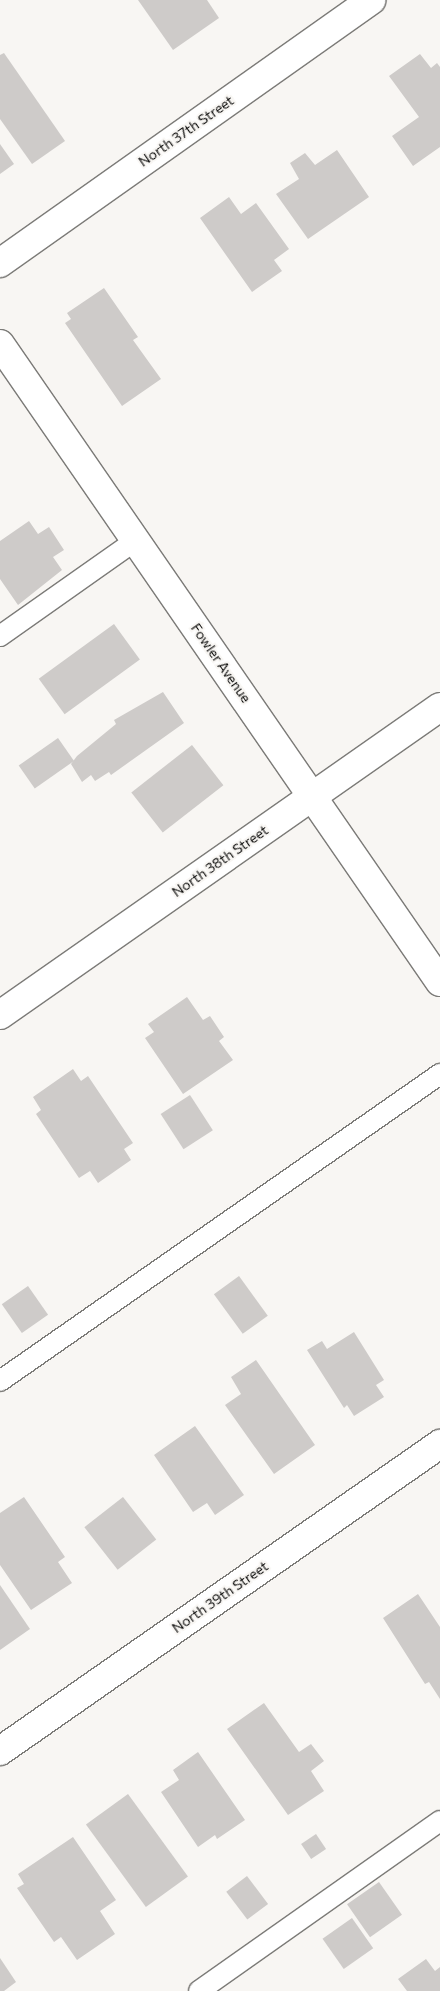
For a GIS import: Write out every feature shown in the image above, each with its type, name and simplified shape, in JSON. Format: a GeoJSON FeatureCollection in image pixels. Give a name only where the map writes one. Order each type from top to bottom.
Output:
{"type":"FeatureCollection","features":[{"type":"Feature","properties":{"kind":"street","name":"North 37th Street"},"geometry":{"type":"LineString","coordinates":[[0,263],[371,0]]}},
{"type":"Feature","properties":{"kind":"street","name":"Fowler Avenue"},"geometry":{"type":"LineString","coordinates":[[0,344],[440,982]]}},
{"type":"Feature","properties":{"kind":"street","name":"North 38th Street"},"geometry":{"type":"LineString","coordinates":[[0,1015],[440,707]]}},
{"type":"Feature","properties":{"kind":"street","name":"North 39th Street"},"geometry":{"type":"LineString","coordinates":[[0,1751],[440,1444]]}},
{"type":"Feature","properties":{"kind":"lane"},"geometry":{"type":"LineString","coordinates":[[0,636],[136,540]]}},
{"type":"Feature","properties":{"kind":"lane"},"geometry":{"type":"LineString","coordinates":[[0,1381],[440,1074]]}},
{"type":"Feature","properties":{"kind":"lane"},"geometry":{"type":"LineString","coordinates":[[199,1991],[440,1821]]}},
{"type":"Feature","properties":{"kind":"building"},"geometry":{"type":"Polygon","coordinates":[[[138,0],[207,0],[219,18],[173,50],[138,0]]]}},
{"type":"Feature","properties":{"kind":"building"},"geometry":{"type":"Polygon","coordinates":[[[4,53],[65,141],[32,164],[0,119],[0,55],[4,53]]]}},
{"type":"Feature","properties":{"kind":"building"},"geometry":{"type":"Polygon","coordinates":[[[420,54],[431,68],[437,63],[440,67],[440,147],[413,166],[392,136],[419,117],[389,76],[420,54]]]}},
{"type":"Feature","properties":{"kind":"building"},"geometry":{"type":"Polygon","coordinates":[[[0,144],[14,164],[0,174],[0,144]]]}},
{"type":"Feature","properties":{"kind":"building"},"geometry":{"type":"Polygon","coordinates":[[[337,150],[369,197],[308,239],[276,194],[299,179],[290,163],[305,153],[315,165],[337,150]]]}},
{"type":"Feature","properties":{"kind":"building"},"geometry":{"type":"Polygon","coordinates":[[[229,197],[241,214],[256,203],[289,249],[274,260],[282,271],[252,292],[200,218],[229,197]]]}},
{"type":"Feature","properties":{"kind":"building"},"geometry":{"type":"Polygon","coordinates":[[[104,288],[138,337],[133,340],[161,379],[122,406],[65,323],[71,319],[67,313],[104,288]]]}},
{"type":"Feature","properties":{"kind":"building"},"geometry":{"type":"Polygon","coordinates":[[[29,521],[38,534],[49,527],[64,550],[53,557],[62,570],[18,605],[0,579],[0,541],[29,521]]]}},
{"type":"Feature","properties":{"kind":"building"},"geometry":{"type":"Polygon","coordinates":[[[114,624],[140,660],[65,714],[39,679],[114,624]]]}},
{"type":"Feature","properties":{"kind":"building"},"geometry":{"type":"Polygon","coordinates":[[[163,692],[184,723],[111,775],[109,772],[95,781],[91,775],[82,782],[71,764],[77,756],[116,724],[114,720],[163,692]]]}},
{"type":"Feature","properties":{"kind":"building"},"geometry":{"type":"Polygon","coordinates":[[[58,738],[74,761],[35,788],[19,766],[58,738]]]}},
{"type":"Feature","properties":{"kind":"building"},"geometry":{"type":"Polygon","coordinates":[[[192,745],[223,785],[163,833],[131,792],[192,745]]]}},
{"type":"Feature","properties":{"kind":"building"},"geometry":{"type":"Polygon","coordinates":[[[187,997],[203,1020],[210,1016],[224,1037],[219,1041],[233,1060],[183,1094],[145,1038],[154,1032],[148,1024],[187,997]]]}},
{"type":"Feature","properties":{"kind":"building"},"geometry":{"type":"Polygon","coordinates":[[[73,1069],[81,1081],[88,1076],[133,1143],[124,1149],[131,1160],[98,1183],[90,1171],[79,1178],[36,1114],[41,1110],[33,1097],[73,1069]]]}},
{"type":"Feature","properties":{"kind":"building"},"geometry":{"type":"Polygon","coordinates":[[[190,1095],[213,1130],[184,1149],[161,1114],[190,1095]]]}},
{"type":"Feature","properties":{"kind":"building"},"geometry":{"type":"Polygon","coordinates":[[[239,1276],[268,1316],[243,1334],[214,1294],[239,1276]]]}},
{"type":"Feature","properties":{"kind":"building"},"geometry":{"type":"Polygon","coordinates":[[[28,1286],[48,1315],[22,1333],[2,1304],[28,1286]]]}},
{"type":"Feature","properties":{"kind":"building"},"geometry":{"type":"Polygon","coordinates":[[[354,1332],[384,1380],[376,1385],[384,1397],[354,1416],[347,1405],[344,1408],[307,1350],[322,1341],[327,1349],[354,1332]]]}},
{"type":"Feature","properties":{"kind":"building"},"geometry":{"type":"Polygon","coordinates":[[[256,1360],[315,1445],[274,1474],[225,1405],[241,1394],[231,1377],[256,1360]]]}},
{"type":"Feature","properties":{"kind":"building"},"geometry":{"type":"Polygon","coordinates":[[[195,1426],[244,1495],[215,1515],[207,1503],[193,1512],[154,1455],[195,1426]]]}},
{"type":"Feature","properties":{"kind":"building"},"geometry":{"type":"Polygon","coordinates":[[[24,1497],[65,1557],[58,1562],[72,1583],[31,1610],[0,1565],[0,1513],[24,1497]]]}},
{"type":"Feature","properties":{"kind":"building"},"geometry":{"type":"Polygon","coordinates":[[[123,1497],[156,1540],[118,1570],[84,1527],[123,1497]]]}},
{"type":"Feature","properties":{"kind":"building"},"geometry":{"type":"Polygon","coordinates":[[[0,1585],[30,1629],[0,1650],[0,1585]]]}},
{"type":"Feature","properties":{"kind":"building"},"geometry":{"type":"Polygon","coordinates":[[[418,1594],[440,1627],[440,1699],[429,1682],[425,1684],[383,1618],[418,1594]]]}},
{"type":"Feature","properties":{"kind":"building"},"geometry":{"type":"Polygon","coordinates":[[[264,1703],[299,1752],[311,1744],[324,1761],[311,1771],[324,1791],[288,1815],[227,1729],[264,1703]]]}},
{"type":"Feature","properties":{"kind":"building"},"geometry":{"type":"Polygon","coordinates":[[[198,1752],[245,1820],[217,1839],[215,1835],[198,1847],[161,1792],[179,1780],[173,1770],[198,1752]]]}},
{"type":"Feature","properties":{"kind":"building"},"geometry":{"type":"Polygon","coordinates":[[[128,1794],[188,1877],[146,1907],[86,1825],[128,1794]]]}},
{"type":"Feature","properties":{"kind":"building"},"geometry":{"type":"Polygon","coordinates":[[[316,1834],[326,1849],[311,1859],[301,1844],[316,1834]]]}},
{"type":"Feature","properties":{"kind":"building"},"geometry":{"type":"Polygon","coordinates":[[[73,1837],[116,1900],[100,1911],[115,1934],[77,1960],[61,1937],[54,1942],[17,1888],[24,1884],[18,1874],[73,1837]]]}},
{"type":"Feature","properties":{"kind":"building"},"geometry":{"type":"Polygon","coordinates":[[[247,1876],[268,1904],[247,1920],[226,1892],[247,1876]]]}},
{"type":"Feature","properties":{"kind":"building"},"geometry":{"type":"Polygon","coordinates":[[[379,1882],[402,1915],[370,1937],[347,1904],[379,1882]]]}},
{"type":"Feature","properties":{"kind":"building"},"geometry":{"type":"Polygon","coordinates":[[[352,1918],[373,1948],[344,1969],[323,1939],[352,1918]]]}},
{"type":"Feature","properties":{"kind":"building"},"geometry":{"type":"Polygon","coordinates":[[[0,1958],[16,1982],[4,1991],[0,1991],[0,1958]]]}},
{"type":"Feature","properties":{"kind":"building"},"geometry":{"type":"Polygon","coordinates":[[[426,1959],[435,1971],[440,1967],[440,1991],[407,1991],[398,1979],[426,1959]]]}}]}
